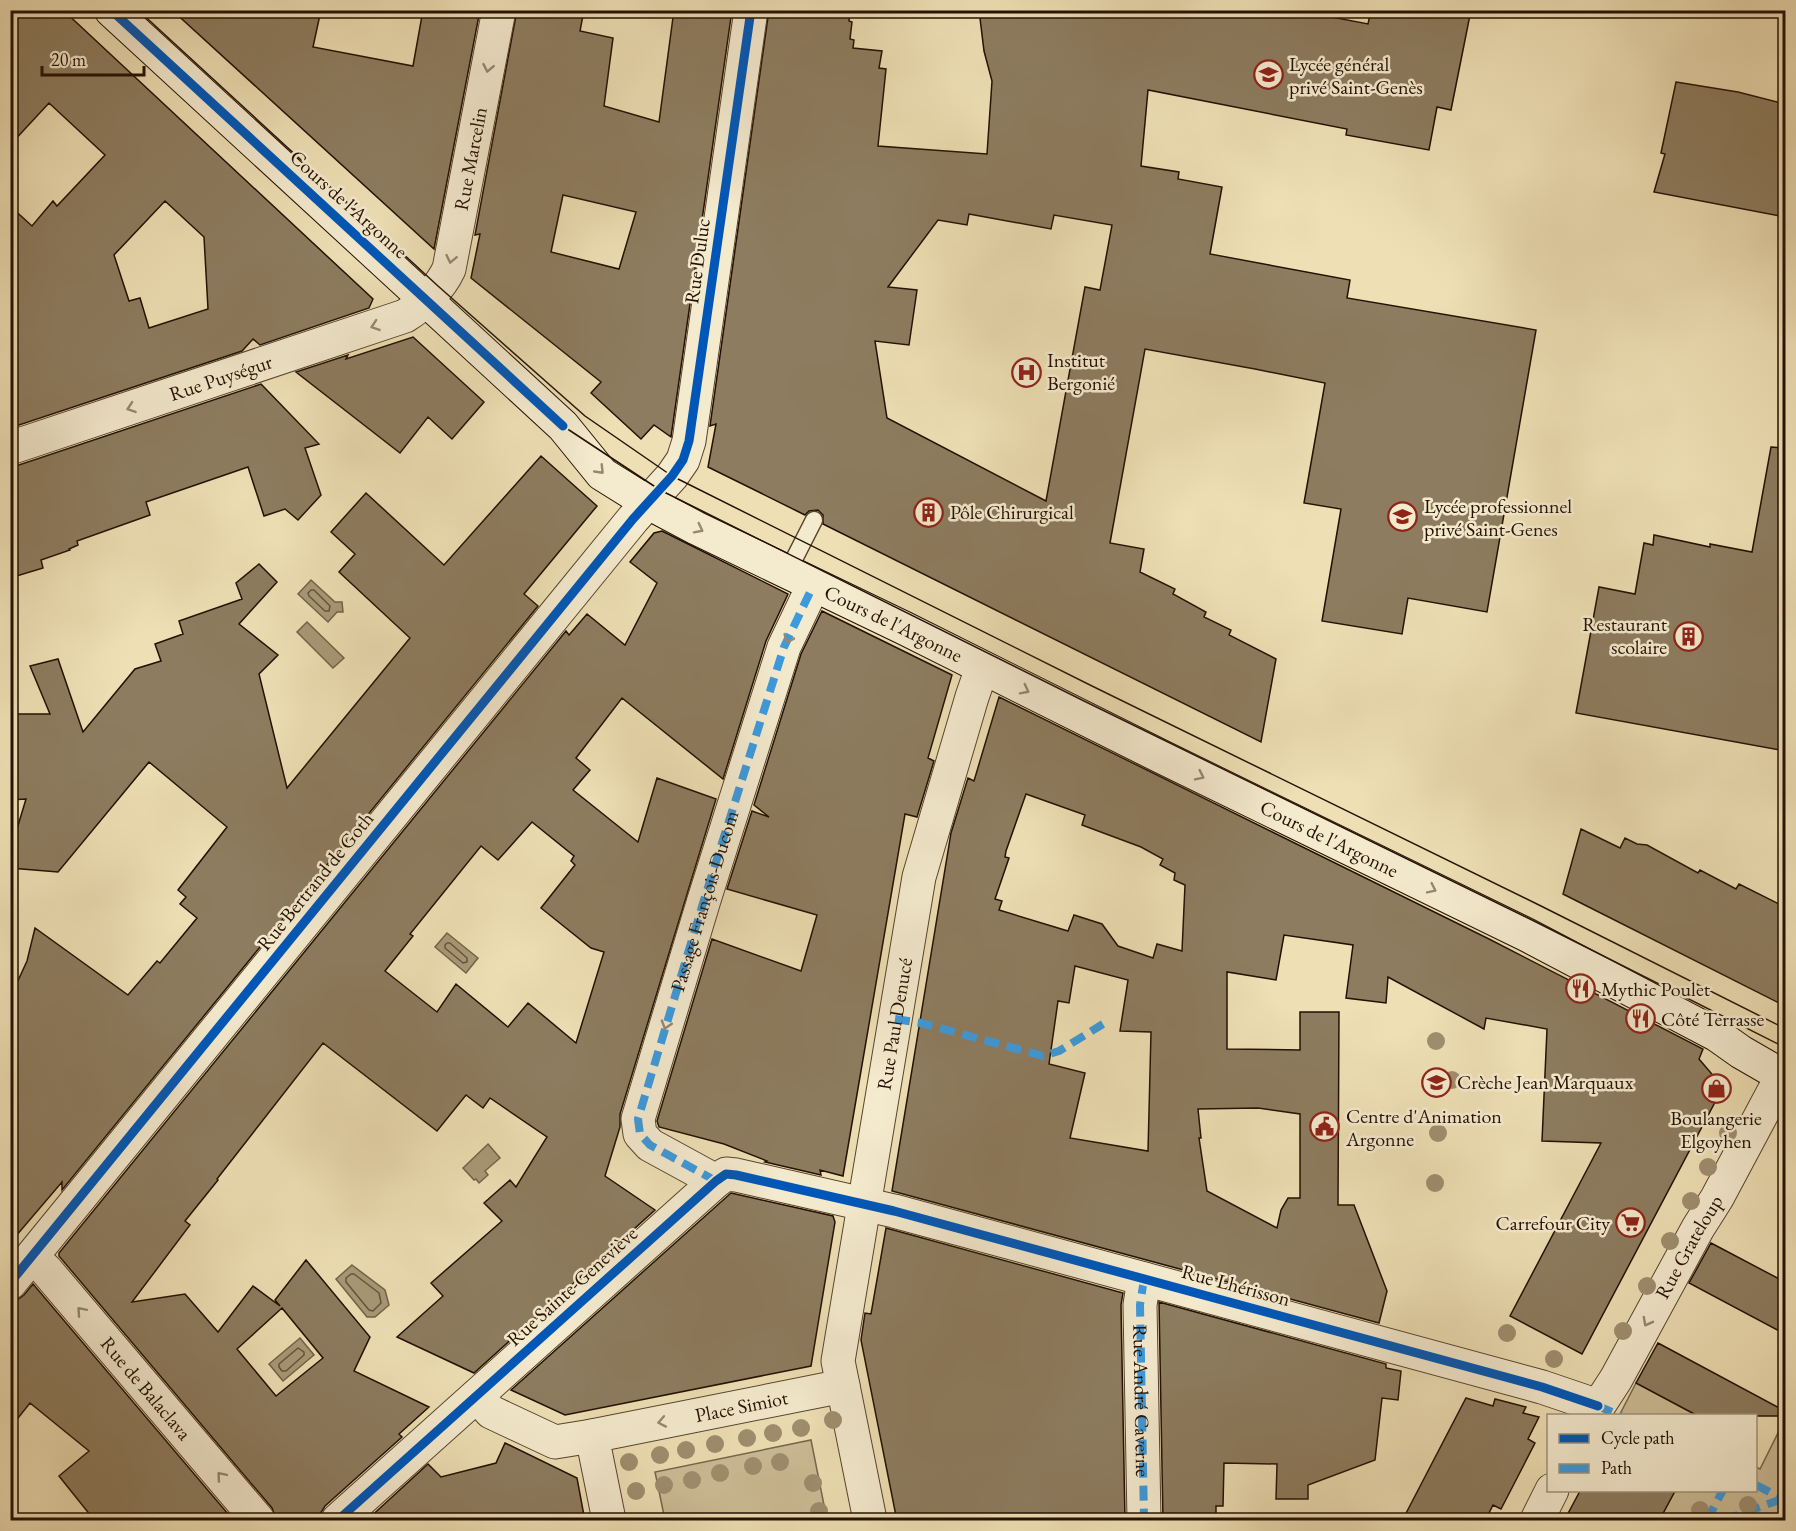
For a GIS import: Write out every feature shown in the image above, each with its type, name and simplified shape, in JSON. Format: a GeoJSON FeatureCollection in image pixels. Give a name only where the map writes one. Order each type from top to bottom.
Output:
{"type":"FeatureCollection","features":[{"type":"Feature","properties":{"kind":"street","name":"Cours de l'Argonne"},"geometry":{"type":"LineString","coordinates":[[111,10],[563,426],[603,474],[647,502],[800,579],[1527,935],[1717,1035],[1784,1077]]}},
{"type":"Feature","properties":{"kind":"street","name":"Rue Marcelin"},"geometry":{"type":"LineString","coordinates":[[426,299],[443,280],[449,269],[499,10]]}},
{"type":"Feature","properties":{"kind":"street","name":"Rue Duluc"},"geometry":{"type":"LineString","coordinates":[[647,502],[672,476],[683,460],[689,441],[751,10]]}},
{"type":"Feature","properties":{"kind":"street","name":"Rue Puységur"},"geometry":{"type":"LineString","coordinates":[[10,448],[405,316],[426,299]]}},
{"type":"Feature","properties":{"kind":"street","name":"Rue Bertrand de Goth"},"geometry":{"type":"LineString","coordinates":[[10,1283],[647,502]]}},
{"type":"Feature","properties":{"kind":"street","name":"Passage François-Ducom"},"geometry":{"type":"LineString","coordinates":[[716,1181],[650,1145],[640,1134],[638,1119],[784,647],[800,579]]}},
{"type":"Feature","properties":{"kind":"street","name":"Rue Paul Denucé"},"geometry":{"type":"LineString","coordinates":[[843,1386],[838,1361],[919,877],[982,668]]}},
{"type":"Feature","properties":{"kind":"street","name":"Rue Grateloup"},"geometry":{"type":"LineString","coordinates":[[1595,1411],[1616,1379],[1784,1077]]}},
{"type":"Feature","properties":{"kind":"street"},"geometry":{"type":"LineString","coordinates":[[716,1181],[726,1174],[736,1174],[864,1204]]}},
{"type":"Feature","properties":{"kind":"street","name":"Rue Sainte-Geneviève"},"geometry":{"type":"LineString","coordinates":[[338,1521],[716,1181]]}},
{"type":"Feature","properties":{"kind":"street","name":"Rue Lhérisson"},"geometry":{"type":"LineString","coordinates":[[864,1204],[894,1210],[1542,1387],[1595,1411]]}},
{"type":"Feature","properties":{"kind":"street","name":"Rue de Balaclava"},"geometry":{"type":"LineString","coordinates":[[32,1257],[46,1270],[258,1521]]}},
{"type":"Feature","properties":{"kind":"street","name":"Rue André Caverne"},"geometry":{"type":"LineString","coordinates":[[1144,1279],[1140,1305],[1144,1521]]}},
{"type":"Feature","properties":{"kind":"street"},"geometry":{"type":"LineString","coordinates":[[843,1386],[870,1521]]}},
{"type":"Feature","properties":{"kind":"street","name":"Place Simiot"},"geometry":{"type":"LineString","coordinates":[[477,1396],[491,1412],[555,1442],[843,1386]]}},
{"type":"Feature","properties":{"kind":"street"},"geometry":{"type":"LineString","coordinates":[[592,1436],[609,1521]]}},
{"type":"Feature","properties":{"kind":"street"},"geometry":{"type":"LineString","coordinates":[[1537,1521],[1552,1492]]}},
{"type":"Feature","properties":{"kind":"lane"},"geometry":{"type":"LineString","coordinates":[[800,579],[814,520]]}},
{"type":"Feature","properties":{"kind":"shaded area"},"geometry":{"type":"Polygon","coordinates":[[[1636,1383],[1694,1414],[1620,1414],[1636,1383]]]}},
{"type":"Feature","properties":{"kind":"shaded area"},"geometry":{"type":"Polygon","coordinates":[[[1785,1419],[1785,1520],[1659,1520],[1674,1492],[1757,1492],[1757,1468],[1760,1469],[1785,1419]]]}},
{"type":"Feature","properties":{"kind":"shaded area"},"geometry":{"type":"Polygon","coordinates":[[[811,1440],[827,1520],[665,1520],[655,1472],[811,1440]]]}},
{"type":"Feature","properties":{"kind":"water"},"geometry":{"type":"Polygon","coordinates":[[[311,580],[335,602],[342,602],[343,612],[337,612],[328,622],[298,594],[311,580]]]}},
{"type":"Feature","properties":{"kind":"water"},"geometry":{"type":"Polygon","coordinates":[[[307,622],[344,658],[333,668],[297,632],[307,622]]]}},
{"type":"Feature","properties":{"kind":"water"},"geometry":{"type":"Polygon","coordinates":[[[447,933],[478,958],[466,973],[435,947],[447,933]]]}},
{"type":"Feature","properties":{"kind":"water"},"geometry":{"type":"Polygon","coordinates":[[[488,1144],[500,1158],[485,1171],[488,1175],[479,1183],[463,1168],[488,1144]]]}},
{"type":"Feature","properties":{"kind":"water"},"geometry":{"type":"Polygon","coordinates":[[[352,1265],[385,1290],[389,1305],[375,1317],[367,1317],[336,1279],[352,1265]]]}},
{"type":"Feature","properties":{"kind":"water"},"geometry":{"type":"Polygon","coordinates":[[[300,1338],[314,1355],[283,1381],[269,1364],[300,1338]]]}},
{"type":"Feature","properties":{"kind":"building"},"geometry":{"type":"Polygon","coordinates":[[[10,10],[63,10],[373,299],[369,308],[260,345],[253,339],[242,351],[10,428],[10,206],[32,226],[53,201],[57,206],[105,155],[49,103],[10,145],[10,10]],[[165,201],[114,255],[129,301],[140,298],[149,328],[208,309],[204,237],[165,201]]]}},
{"type":"Feature","properties":{"kind":"building"},"geometry":{"type":"Polygon","coordinates":[[[172,10],[321,10],[313,47],[413,66],[423,10],[480,10],[434,249],[172,10]]]}},
{"type":"Feature","properties":{"kind":"building"},"geometry":{"type":"Polygon","coordinates":[[[517,10],[584,10],[580,31],[613,38],[604,106],[659,122],[674,10],[732,10],[671,437],[654,425],[641,439],[591,393],[601,382],[471,278],[480,234],[475,235],[517,10]],[[563,195],[551,252],[619,269],[636,212],[563,195]]]}},
{"type":"Feature","properties":{"kind":"building"},"geometry":{"type":"Polygon","coordinates":[[[769,10],[850,10],[849,21],[852,22],[850,39],[854,40],[853,48],[882,51],[879,68],[886,69],[878,146],[987,154],[992,81],[984,51],[979,10],[1295,10],[1368,24],[1371,10],[1471,10],[1451,110],[1437,107],[1429,150],[1346,135],[1347,129],[1148,90],[1141,166],[1179,172],[1178,179],[1222,187],[1210,254],[1350,280],[1347,298],[1536,330],[1487,612],[1408,598],[1402,634],[1322,621],[1341,509],[1304,503],[1325,383],[1145,349],[1110,543],[1144,549],[1140,572],[1175,589],[1173,594],[1206,612],[1204,617],[1231,630],[1229,635],[1276,659],[1261,742],[823,524],[823,515],[818,510],[809,511],[805,515],[708,467],[716,424],[710,426],[769,10]],[[969,214],[967,225],[938,220],[888,287],[917,290],[909,345],[875,341],[887,418],[1046,501],[1085,287],[1100,290],[1112,225],[1054,215],[1051,229],[969,214]]]}},
{"type":"Feature","properties":{"kind":"building"},"geometry":{"type":"Polygon","coordinates":[[[1676,82],[1738,92],[1785,104],[1785,217],[1654,192],[1665,154],[1661,153],[1676,82]]]}},
{"type":"Feature","properties":{"kind":"building"},"geometry":{"type":"Polygon","coordinates":[[[413,337],[484,402],[452,439],[428,417],[400,453],[296,372],[348,355],[346,359],[413,337]]]}},
{"type":"Feature","properties":{"kind":"building"},"geometry":{"type":"Polygon","coordinates":[[[261,384],[319,444],[305,448],[321,495],[298,520],[285,509],[264,516],[248,467],[146,502],[150,515],[77,541],[78,545],[70,550],[41,560],[43,568],[10,578],[10,466],[16,466],[261,384]]]}},
{"type":"Feature","properties":{"kind":"building","name":"Restaurant scolaire"},"geometry":{"type":"Polygon","coordinates":[[[1771,447],[1785,448],[1785,751],[1576,713],[1599,587],[1635,594],[1644,543],[1653,545],[1654,535],[1710,547],[1710,544],[1752,552],[1771,447]]]}},
{"type":"Feature","properties":{"kind":"building"},"geometry":{"type":"Polygon","coordinates":[[[541,456],[597,506],[524,594],[538,606],[62,1190],[62,1182],[10,1243],[10,998],[27,961],[35,928],[128,995],[157,961],[160,963],[197,918],[180,904],[186,897],[178,890],[227,827],[149,762],[58,872],[10,868],[10,852],[26,799],[10,800],[10,714],[50,714],[30,666],[58,659],[83,732],[135,669],[161,661],[155,644],[183,634],[179,621],[242,599],[236,583],[259,564],[277,582],[239,624],[278,655],[259,674],[287,788],[410,638],[339,572],[355,554],[331,532],[366,493],[444,565],[541,456]]]}},
{"type":"Feature","properties":{"kind":"building"},"geometry":{"type":"Polygon","coordinates":[[[662,531],[788,594],[766,641],[723,779],[622,698],[576,758],[590,770],[573,790],[638,842],[657,778],[716,799],[620,1114],[620,1127],[605,1176],[655,1210],[474,1373],[397,1337],[443,1296],[431,1283],[502,1221],[484,1203],[510,1180],[516,1187],[547,1137],[490,1098],[483,1108],[466,1095],[437,1131],[323,1043],[185,1221],[190,1225],[132,1302],[185,1294],[218,1332],[253,1286],[280,1306],[275,1300],[306,1260],[370,1337],[354,1371],[429,1407],[399,1434],[402,1437],[325,1506],[320,1514],[320,1521],[276,1519],[272,1508],[59,1256],[59,1253],[566,631],[569,635],[587,614],[625,645],[657,583],[630,562],[654,533],[662,531]],[[532,822],[498,860],[481,846],[410,934],[413,936],[385,971],[437,1012],[456,984],[508,1027],[528,1003],[576,1043],[604,952],[591,948],[541,908],[575,865],[571,861],[574,856],[532,822]],[[282,1308],[237,1349],[276,1396],[323,1358],[282,1308]]]}},
{"type":"Feature","properties":{"kind":"building"},"geometry":{"type":"Polygon","coordinates":[[[822,611],[952,675],[928,758],[934,761],[917,817],[905,814],[843,1176],[820,1170],[821,1175],[765,1162],[767,1161],[724,1144],[659,1127],[657,1121],[712,939],[801,971],[817,915],[727,889],[752,811],[769,817],[754,805],[801,654],[822,611]]]}},
{"type":"Feature","properties":{"kind":"building"},"geometry":{"type":"Polygon","coordinates":[[[999,697],[1489,939],[1703,1049],[1699,1059],[1723,1087],[1582,1354],[1510,1316],[1601,1143],[1542,1141],[1547,1029],[1486,1018],[1484,1029],[1388,977],[1386,1003],[1346,998],[1353,945],[1284,935],[1276,980],[1227,972],[1227,1049],[1300,1050],[1300,1012],[1339,1012],[1338,1205],[1354,1205],[1387,1291],[1379,1323],[892,1191],[951,833],[968,778],[974,781],[999,697]],[[1026,794],[1006,851],[1005,857],[1009,858],[995,899],[1002,901],[999,910],[1068,931],[1074,915],[1102,924],[1118,946],[1153,958],[1157,944],[1182,951],[1185,885],[1174,880],[1175,873],[1160,865],[1163,859],[1141,847],[1082,825],[1085,815],[1026,794]],[[1075,966],[1069,1003],[1058,1001],[1049,1064],[1085,1073],[1070,1138],[1148,1151],[1151,1032],[1120,1031],[1128,980],[1075,966]],[[1258,1108],[1198,1109],[1201,1138],[1199,1138],[1207,1191],[1277,1228],[1281,1210],[1288,1198],[1300,1198],[1300,1114],[1258,1108]]]}},
{"type":"Feature","properties":{"kind":"building"},"geometry":{"type":"Polygon","coordinates":[[[1581,829],[1620,848],[1625,838],[1637,844],[1647,845],[1698,873],[1700,870],[1736,889],[1739,884],[1785,907],[1785,1006],[1563,894],[1581,829]]]}},
{"type":"Feature","properties":{"kind":"building"},"geometry":{"type":"Polygon","coordinates":[[[731,1193],[833,1216],[835,1222],[811,1366],[565,1415],[511,1390],[731,1193]]]}},
{"type":"Feature","properties":{"kind":"building"},"geometry":{"type":"Polygon","coordinates":[[[886,1228],[1123,1293],[1121,1305],[1125,1521],[897,1521],[861,1340],[865,1313],[871,1314],[886,1228]]]}},
{"type":"Feature","properties":{"kind":"building"},"geometry":{"type":"Polygon","coordinates":[[[1711,1243],[1785,1282],[1785,1334],[1689,1283],[1711,1243]]]}},
{"type":"Feature","properties":{"kind":"building"},"geometry":{"type":"Polygon","coordinates":[[[33,1284],[234,1521],[95,1521],[59,1476],[89,1451],[30,1403],[10,1428],[10,1301],[17,1300],[24,1295],[33,1284]]]}},
{"type":"Feature","properties":{"kind":"building"},"geometry":{"type":"Polygon","coordinates":[[[1159,1302],[1386,1364],[1386,1368],[1401,1371],[1398,1400],[1382,1398],[1375,1460],[1308,1485],[1308,1499],[1276,1499],[1277,1464],[1224,1463],[1223,1506],[1216,1506],[1216,1521],[1163,1521],[1159,1302]]]}},
{"type":"Feature","properties":{"kind":"building"},"geometry":{"type":"Polygon","coordinates":[[[1658,1343],[1785,1411],[1785,1416],[1694,1414],[1636,1383],[1658,1343]]]}},
{"type":"Feature","properties":{"kind":"building"},"geometry":{"type":"Polygon","coordinates":[[[1466,1398],[1493,1406],[1495,1399],[1526,1407],[1523,1413],[1539,1417],[1528,1439],[1535,1443],[1501,1509],[1493,1505],[1485,1521],[1402,1521],[1466,1398]]]}},
{"type":"Feature","properties":{"kind":"building"},"geometry":{"type":"Polygon","coordinates":[[[505,1443],[577,1478],[585,1521],[366,1521],[428,1464],[441,1477],[496,1463],[505,1443]]]}},
{"type":"Feature","properties":{"kind":"building"},"geometry":{"type":"Polygon","coordinates":[[[1579,1492],[1674,1492],[1659,1521],[1564,1521],[1579,1492]]]}},
{"type":"Feature","properties":{"kind":"tram line"},"geometry":{"type":"LineString","coordinates":[[111,10],[563,426],[660,490],[1534,921],[1786,1048]]}},
{"type":"Feature","properties":{"kind":"tram line"},"geometry":{"type":"LineString","coordinates":[[138,10],[438,286],[585,416],[672,476],[1786,1029]]}},
{"type":"Feature","properties":{"kind":"marked path"},"geometry":{"type":"LineString","coordinates":[[716,1181],[650,1145],[640,1134],[638,1119],[784,647],[813,586]]}},
{"type":"Feature","properties":{"kind":"marked path"},"geometry":{"type":"LineString","coordinates":[[895,1019],[921,1023],[1043,1056],[1059,1051],[1103,1024]]}},
{"type":"Feature","properties":{"kind":"marked path"},"geometry":{"type":"LineString","coordinates":[[1144,1279],[1140,1305],[1144,1520]]}},
{"type":"Feature","properties":{"kind":"marked path"},"geometry":{"type":"LineString","coordinates":[[1598,1406],[1616,1414]]}},
{"type":"Feature","properties":{"kind":"marked path"},"geometry":{"type":"LineString","coordinates":[[1757,1486],[1785,1500]]}},
{"type":"Feature","properties":{"kind":"marked path"},"geometry":{"type":"LineString","coordinates":[[1707,1520],[1722,1492]]}},
{"type":"Feature","properties":{"kind":"marked path"},"geometry":{"type":"LineString","coordinates":[[1724,1520],[1782,1499],[1786,1492]]}},
{"type":"Feature","properties":{"kind":"cycle path"},"geometry":{"type":"LineString","coordinates":[[111,10],[563,426]]}},
{"type":"Feature","properties":{"kind":"cycle path"},"geometry":{"type":"LineString","coordinates":[[10,1283],[683,460],[689,441],[751,10]]}},
{"type":"Feature","properties":{"kind":"cycle path"},"geometry":{"type":"LineString","coordinates":[[338,1520],[726,1174],[894,1211],[1542,1387],[1598,1406]]}},
{"type":"Feature","properties":{"kind":"place","name":"Lycée général privé Saint-Genès"},"geometry":{"type":"Point","coordinates":[1268,75]}},
{"type":"Feature","properties":{"kind":"place","name":"Institut Bergonié"},"geometry":{"type":"Point","coordinates":[1026,372]}},
{"type":"Feature","properties":{"kind":"place","name":"Pôle Chirurgical"},"geometry":{"type":"Point","coordinates":[929,512]}},
{"type":"Feature","properties":{"kind":"place","name":"Lycée professionnel privé Saint-Genes"},"geometry":{"type":"Point","coordinates":[1403,517]}},
{"type":"Feature","properties":{"kind":"place","name":"Restaurant scolaire"},"geometry":{"type":"Point","coordinates":[1688,636]}},
{"type":"Feature","properties":{"kind":"place","name":"Mythic Poulet"},"geometry":{"type":"Point","coordinates":[1580,989]}},
{"type":"Feature","properties":{"kind":"place","name":"Côté Terrasse"},"geometry":{"type":"Point","coordinates":[1640,1019]}},
{"type":"Feature","properties":{"kind":"place","name":"Crèche Jean Marquaux"},"geometry":{"type":"Point","coordinates":[1436,1082]}},
{"type":"Feature","properties":{"kind":"place","name":"Boulangerie Elgoyhen"},"geometry":{"type":"Point","coordinates":[1716,1088]}},
{"type":"Feature","properties":{"kind":"place","name":"Centre d'Animation Argonne"},"geometry":{"type":"Point","coordinates":[1325,1127]}},
{"type":"Feature","properties":{"kind":"place","name":"Carrefour City"},"geometry":{"type":"Point","coordinates":[1631,1223]}}]}
